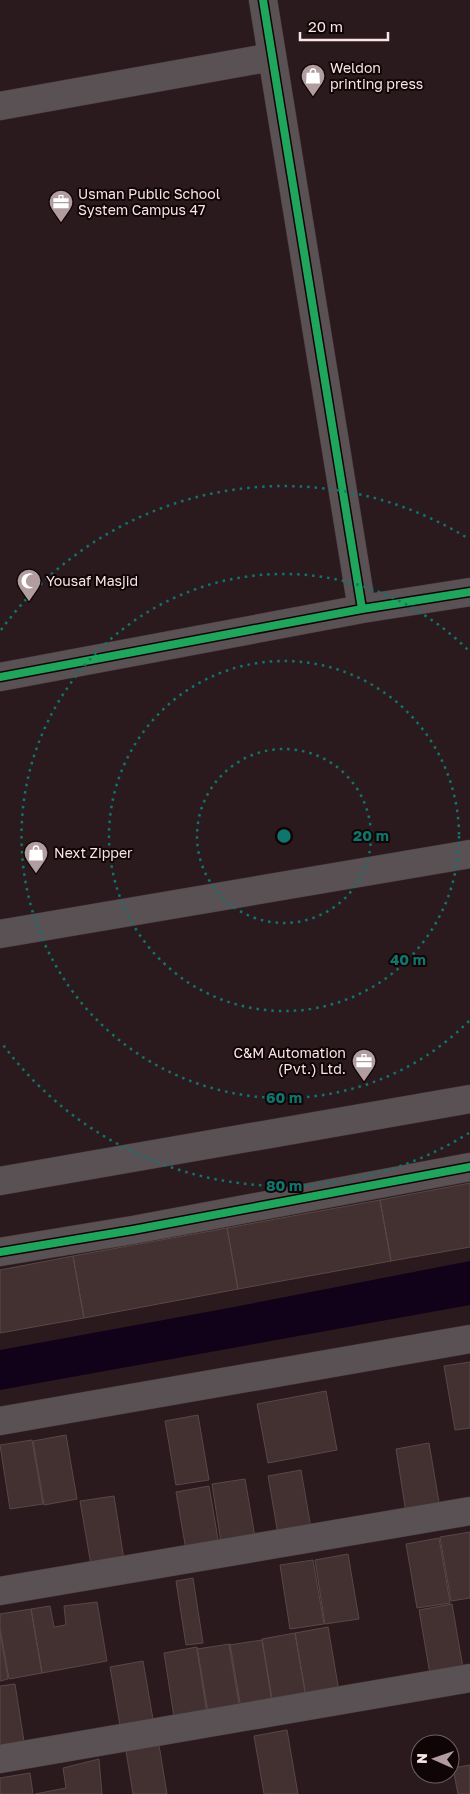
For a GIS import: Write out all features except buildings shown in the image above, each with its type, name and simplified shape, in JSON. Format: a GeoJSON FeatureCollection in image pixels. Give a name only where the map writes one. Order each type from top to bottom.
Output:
{"type":"FeatureCollection","features":[{"type":"Feature","properties":{"kind":"street"},"geometry":{"type":"LineString","coordinates":[[263,0],[362,608]]}},
{"type":"Feature","properties":{"kind":"street"},"geometry":{"type":"LineString","coordinates":[[0,106],[272,57]]}},
{"type":"Feature","properties":{"kind":"street"},"geometry":{"type":"LineString","coordinates":[[0,677],[362,608],[470,592]]}},
{"type":"Feature","properties":{"kind":"street"},"geometry":{"type":"LineString","coordinates":[[0,934],[470,854]]}},
{"type":"Feature","properties":{"kind":"street"},"geometry":{"type":"LineString","coordinates":[[0,1180],[470,1099]]}},
{"type":"Feature","properties":{"kind":"street"},"geometry":{"type":"LineString","coordinates":[[0,1252],[133,1230],[470,1167]]}},
{"type":"Feature","properties":{"kind":"street"},"geometry":{"type":"LineString","coordinates":[[0,1421],[470,1339]]}},
{"type":"Feature","properties":{"kind":"street"},"geometry":{"type":"LineString","coordinates":[[0,1591],[470,1511]]}},
{"type":"Feature","properties":{"kind":"street"},"geometry":{"type":"LineString","coordinates":[[0,1759],[470,1678]]}},
{"type":"Feature","properties":{"kind":"shaded area"},"geometry":{"type":"Polygon","coordinates":[[[470,1261],[470,1305],[0,1390],[0,1350],[470,1261]]]}},
{"type":"Feature","properties":{"kind":"cycle path"},"geometry":{"type":"LineString","coordinates":[[263,0],[362,609]]}},
{"type":"Feature","properties":{"kind":"cycle path"},"geometry":{"type":"LineString","coordinates":[[0,677],[362,609],[470,592]]}},
{"type":"Feature","properties":{"kind":"cycle path"},"geometry":{"type":"LineString","coordinates":[[0,1252],[133,1230],[470,1167]]}},
{"type":"Feature","properties":{"kind":"place","name":"Weldon printing press"},"geometry":{"type":"Point","coordinates":[313,97]}},
{"type":"Feature","properties":{"kind":"place","name":"Usman Public School System Campus 47"},"geometry":{"type":"Point","coordinates":[61,223]}},
{"type":"Feature","properties":{"kind":"place","name":"Yousaf Masjid"},"geometry":{"type":"Point","coordinates":[29,602]}},
{"type":"Feature","properties":{"kind":"place","name":"Next Zipper"},"geometry":{"type":"Point","coordinates":[36,874]}},
{"type":"Feature","properties":{"kind":"place","name":"C&M Automation (Pvt.) Ltd."},"geometry":{"type":"Point","coordinates":[364,1082]}}]}
